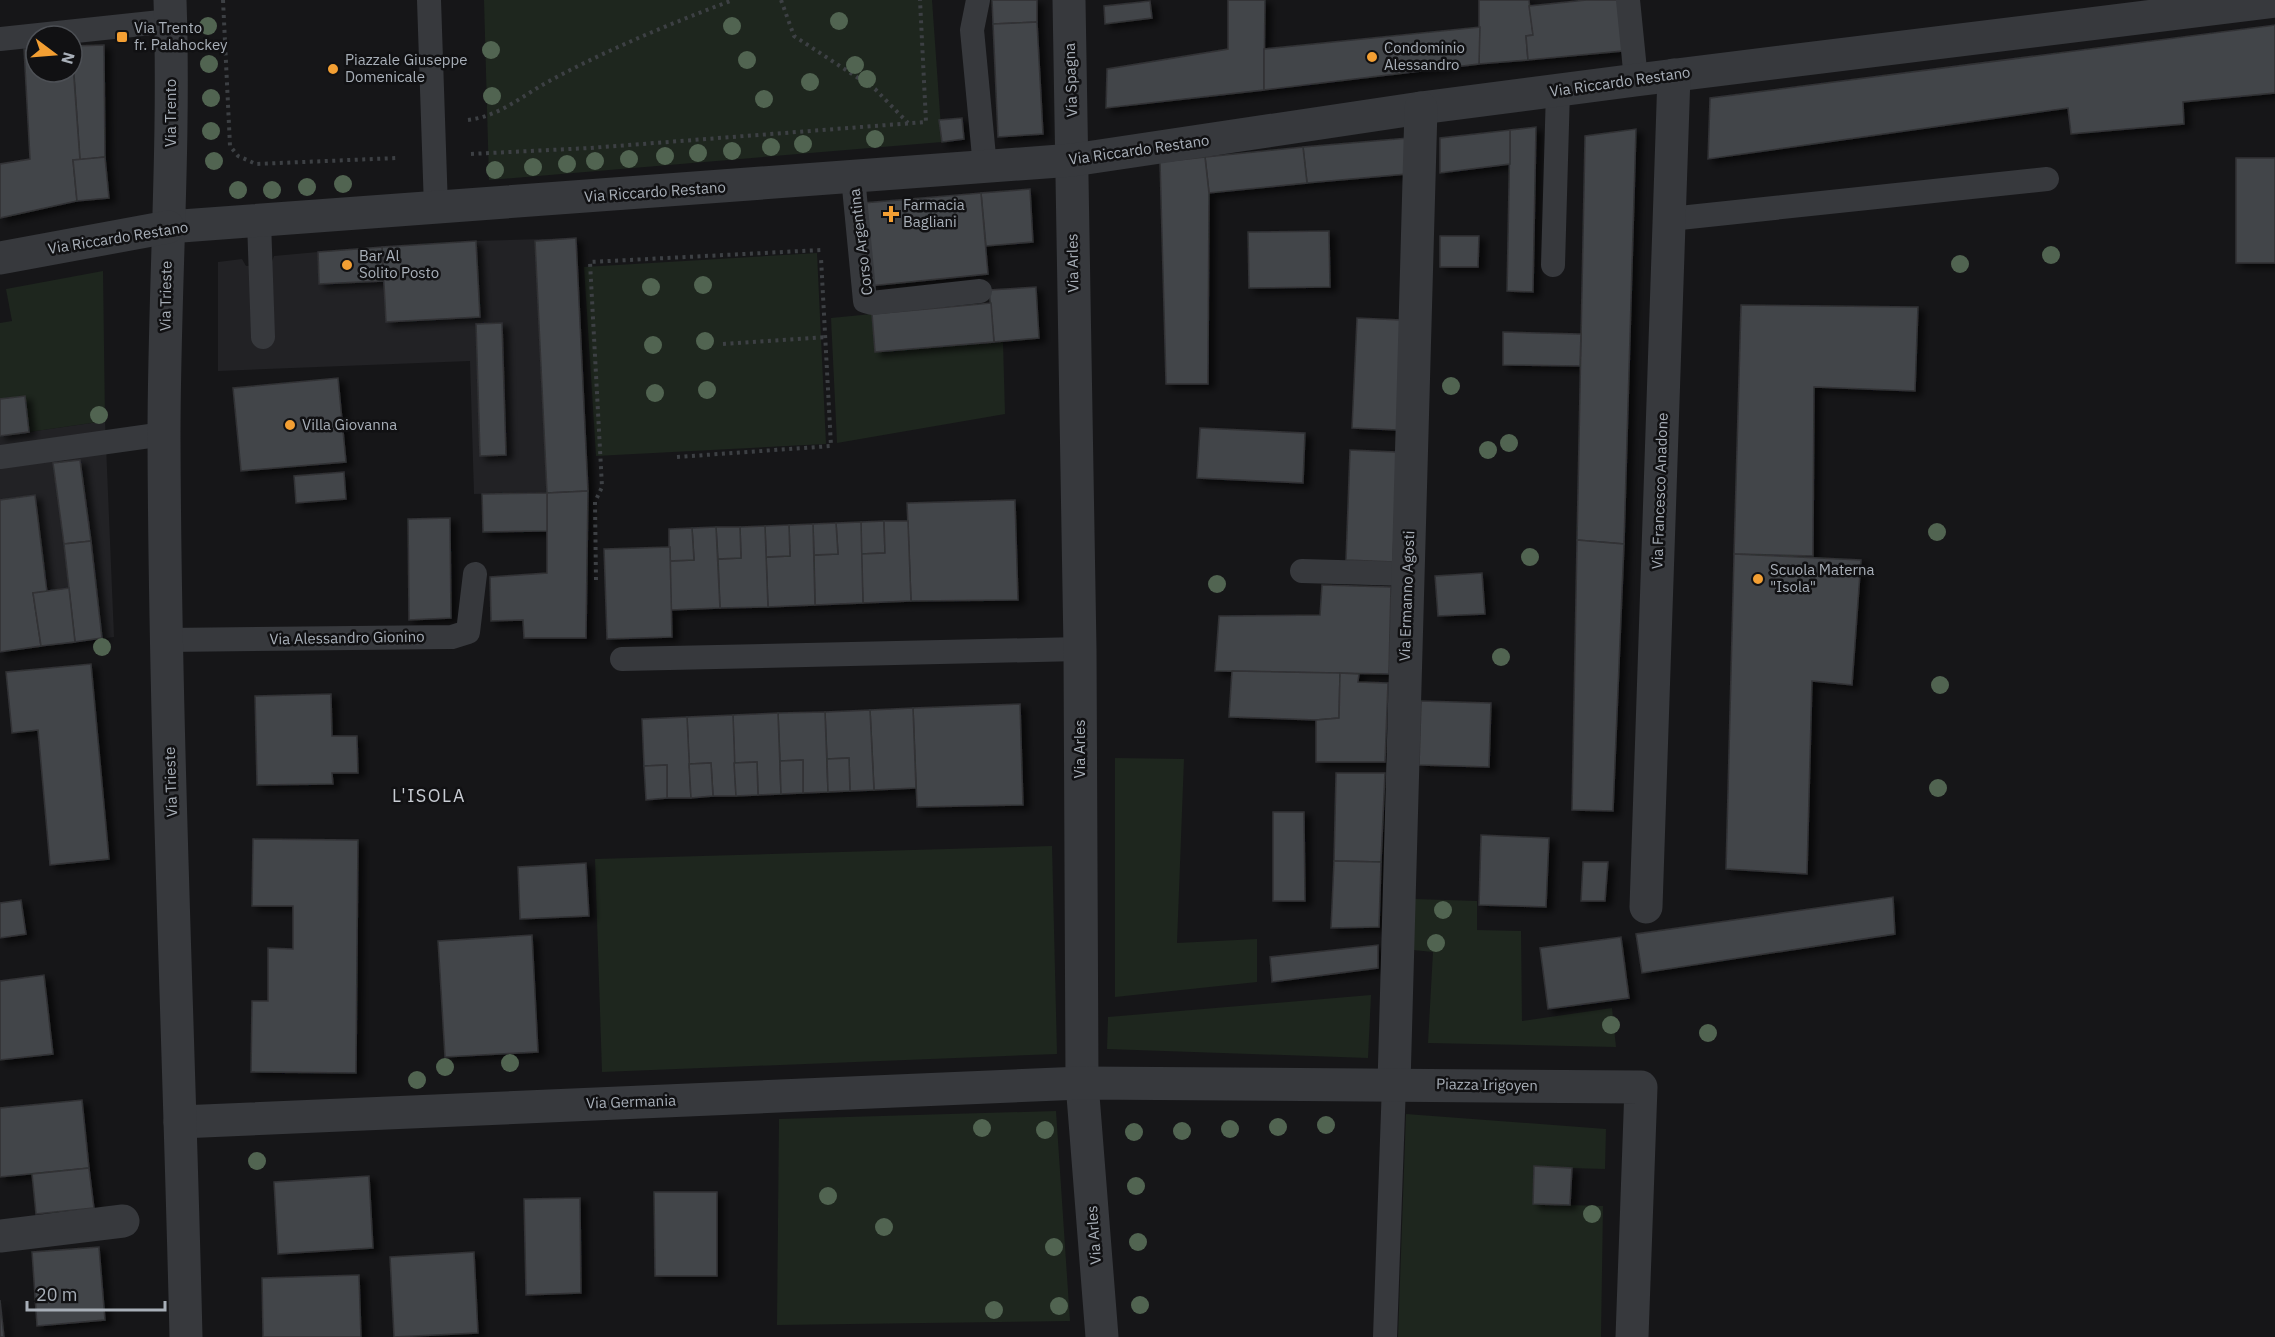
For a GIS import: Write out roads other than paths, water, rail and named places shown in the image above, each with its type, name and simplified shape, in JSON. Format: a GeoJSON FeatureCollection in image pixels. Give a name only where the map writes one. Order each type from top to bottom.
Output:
{"type":"FeatureCollection","features":[{"type":"Feature","properties":{"kind":"street","name":"Via Spagna"},"geometry":{"type":"LineString","coordinates":[[1069,0],[1072,160]]}},
{"type":"Feature","properties":{"kind":"street","name":"Via Riccardo Restano"},"geometry":{"type":"LineString","coordinates":[[0,258],[168,227],[1072,160],[1421,108],[2275,1]]}},
{"type":"Feature","properties":{"kind":"street","name":"Via Trento"},"geometry":{"type":"LineString","coordinates":[[168,227],[171,145],[170,10]]}},
{"type":"Feature","properties":{"kind":"street","name":"Via Francesco Anadone"},"geometry":{"type":"LineString","coordinates":[[1646,907],[1674,75]]}},
{"type":"Feature","properties":{"kind":"street","name":"Via Ermanno Agosti"},"geometry":{"type":"LineString","coordinates":[[1394,1084],[1421,108]]}},
{"type":"Feature","properties":{"kind":"street","name":"Via Arles"},"geometry":{"type":"LineString","coordinates":[[1072,160],[1080,649],[1082,1083],[1102,1337]]}},
{"type":"Feature","properties":{"kind":"street","name":"Via Trieste"},"geometry":{"type":"LineString","coordinates":[[168,227],[164,434],[166,640],[186,1337]]}},
{"type":"Feature","properties":{"kind":"street","name":"Piazza Irigoyen"},"geometry":{"type":"LineString","coordinates":[[1082,1083],[1641,1088],[1632,1337]]}},
{"type":"Feature","properties":{"kind":"street","name":"Via Germania"},"geometry":{"type":"LineString","coordinates":[[180,1122],[1082,1083]]}},
{"type":"Feature","properties":{"kind":"street"},"geometry":{"type":"LineString","coordinates":[[0,1236],[123,1221]]}},
{"type":"Feature","properties":{"kind":"lane"},"geometry":{"type":"LineString","coordinates":[[429,0],[436,208]]}},
{"type":"Feature","properties":{"kind":"lane"},"geometry":{"type":"LineString","coordinates":[[978,0],[972,30],[985,167]]}},
{"type":"Feature","properties":{"kind":"lane"},"geometry":{"type":"LineString","coordinates":[[1628,0],[1636,80]]}},
{"type":"Feature","properties":{"kind":"lane"},"geometry":{"type":"LineString","coordinates":[[0,39],[170,10]]}},
{"type":"Feature","properties":{"kind":"lane"},"geometry":{"type":"LineString","coordinates":[[1553,265],[1558,90]]}},
{"type":"Feature","properties":{"kind":"lane","name":"Corso Argentina"},"geometry":{"type":"LineString","coordinates":[[853,177],[865,301],[873,303],[980,291]]}},
{"type":"Feature","properties":{"kind":"lane"},"geometry":{"type":"LineString","coordinates":[[1670,219],[2047,179]]}},
{"type":"Feature","properties":{"kind":"lane"},"geometry":{"type":"LineString","coordinates":[[259,221],[263,337]]}},
{"type":"Feature","properties":{"kind":"lane"},"geometry":{"type":"LineString","coordinates":[[0,457],[164,434]]}},
{"type":"Feature","properties":{"kind":"lane"},"geometry":{"type":"LineString","coordinates":[[1302,571],[1408,574]]}},
{"type":"Feature","properties":{"kind":"lane","name":"Via Alessandro Gionino"},"geometry":{"type":"LineString","coordinates":[[166,640],[452,637],[468,632],[475,574]]}},
{"type":"Feature","properties":{"kind":"lane"},"geometry":{"type":"LineString","coordinates":[[622,659],[1080,649]]}},
{"type":"Feature","properties":{"kind":"lane"},"geometry":{"type":"LineString","coordinates":[[1385,1337],[1394,1084]]}},
{"type":"Feature","properties":{"kind":"place","name":"Via Trento fr. Palahockey"},"geometry":{"type":"Point","coordinates":[122,37]}},
{"type":"Feature","properties":{"kind":"place","name":"Condominio Alessandro"},"geometry":{"type":"Point","coordinates":[1372,57]}},
{"type":"Feature","properties":{"kind":"place","name":"Piazzale Giuseppe Domenicale"},"geometry":{"type":"Point","coordinates":[333,69]}},
{"type":"Feature","properties":{"kind":"place","name":"Farmacia Bagliani"},"geometry":{"type":"Point","coordinates":[891,214]}},
{"type":"Feature","properties":{"kind":"place","name":"Bar Al Solito Posto"},"geometry":{"type":"Point","coordinates":[347,265]}},
{"type":"Feature","properties":{"kind":"place","name":"Villa Giovanna"},"geometry":{"type":"Point","coordinates":[290,425]}},
{"type":"Feature","properties":{"kind":"place","name":"Scuola Materna \"Isola\""},"geometry":{"type":"Point","coordinates":[1758,579]}},
{"type":"Feature","properties":{"kind":"district","name":"L'ISOLA"},"geometry":{"type":"Point","coordinates":[429,796]}}]}
